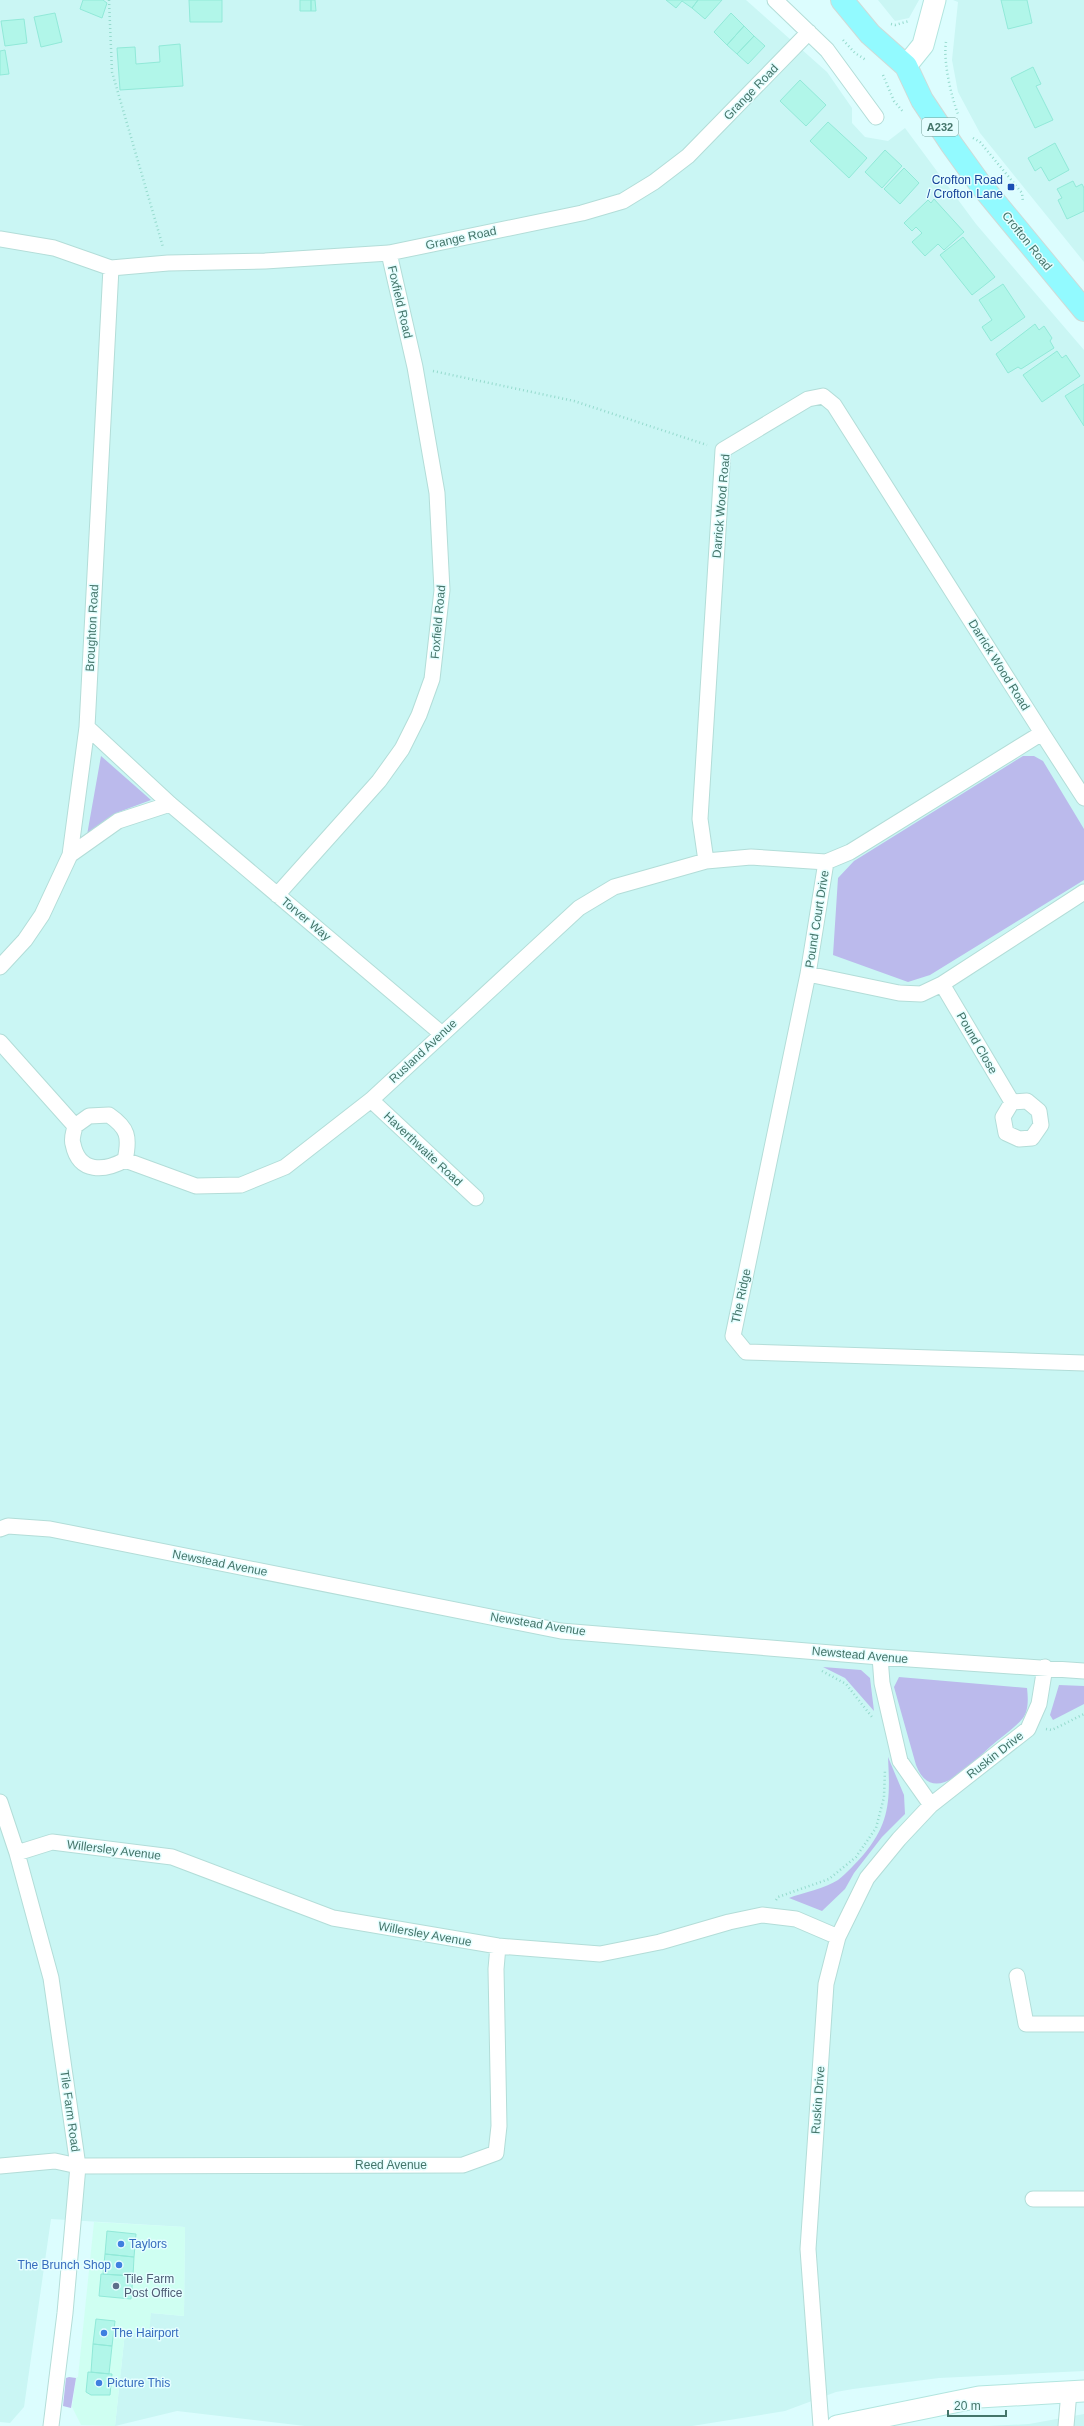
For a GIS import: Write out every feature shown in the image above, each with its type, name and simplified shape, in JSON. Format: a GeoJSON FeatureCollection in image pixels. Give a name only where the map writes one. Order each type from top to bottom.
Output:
{"type":"FeatureCollection","features":[{"type":"Feature","properties":{"kind":"main road","name":"Crofton Road"},"geometry":{"type":"LineString","coordinates":[[842,0],[870,34],[906,66],[922,100],[980,184],[1084,310]]}},
{"type":"Feature","properties":{"kind":"street"},"geometry":{"type":"LineString","coordinates":[[775,0],[813,36],[876,117]]}},
{"type":"Feature","properties":{"kind":"street"},"geometry":{"type":"LineString","coordinates":[[906,66],[923,45],[935,0]]}},
{"type":"Feature","properties":{"kind":"street","name":"Grange Road"},"geometry":{"type":"LineString","coordinates":[[0,239],[54,248],[111,268],[168,263],[265,261],[390,253],[582,213],[623,200],[654,182],[688,156],[813,36]]}},
{"type":"Feature","properties":{"kind":"street","name":"Foxfield Road"},"geometry":{"type":"LineString","coordinates":[[277,894],[383,776],[402,749],[419,715],[432,679],[442,590],[437,493],[415,368],[390,253]]}},
{"type":"Feature","properties":{"kind":"street","name":"Broughton Road"},"geometry":{"type":"LineString","coordinates":[[0,967],[25,940],[42,915],[70,855],[86,727],[111,268]]}},
{"type":"Feature","properties":{"kind":"street","name":"Darrick Wood Road"},"geometry":{"type":"LineString","coordinates":[[706,861],[700,819],[723,450],[808,399],[823,396],[834,405],[1042,733]]}},
{"type":"Feature","properties":{"kind":"street","name":"Torver Way"},"geometry":{"type":"LineString","coordinates":[[86,727],[170,804],[442,1034]]}},
{"type":"Feature","properties":{"kind":"street"},"geometry":{"type":"LineString","coordinates":[[1042,733],[1084,798]]}},
{"type":"Feature","properties":{"kind":"street","name":"Pound Court Drive"},"geometry":{"type":"LineString","coordinates":[[1042,733],[850,852],[826,862],[808,974],[899,993],[921,994],[942,984],[1084,892]]}},
{"type":"Feature","properties":{"kind":"street"},"geometry":{"type":"LineString","coordinates":[[70,855],[118,821],[170,804]]}},
{"type":"Feature","properties":{"kind":"street","name":"Rusland Avenue"},"geometry":{"type":"LineString","coordinates":[[125,1160],[196,1186],[241,1185],[286,1168],[371,1100],[579,908],[614,887],[706,861],[751,857],[826,862]]}},
{"type":"Feature","properties":{"kind":"street","name":"The Ridge"},"geometry":{"type":"LineString","coordinates":[[808,974],[733,1336],[746,1352],[1084,1363]]}},
{"type":"Feature","properties":{"kind":"street","name":"Pound Close"},"geometry":{"type":"LineString","coordinates":[[942,984],[1012,1102]]}},
{"type":"Feature","properties":{"kind":"street"},"geometry":{"type":"LineString","coordinates":[[0,1042],[75,1126]]}},
{"type":"Feature","properties":{"kind":"street","name":"Haverthwaite Road"},"geometry":{"type":"LineString","coordinates":[[371,1100],[476,1198]]}},
{"type":"Feature","properties":{"kind":"street"},"geometry":{"type":"LineString","coordinates":[[109,1115],[123,1125],[129,1144],[125,1160],[111,1167],[96,1169],[81,1161],[72,1144],[75,1126],[89,1116],[109,1115]]}},
{"type":"Feature","properties":{"kind":"street","name":"Newstead Avenue"},"geometry":{"type":"LineString","coordinates":[[0,1529],[8,1526],[50,1529],[561,1631],[880,1657],[1045,1667],[1084,1671]]}},
{"type":"Feature","properties":{"kind":"street"},"geometry":{"type":"LineString","coordinates":[[880,1657],[882,1683],[900,1761],[931,1805]]}},
{"type":"Feature","properties":{"kind":"street","name":"Ruskin Drive"},"geometry":{"type":"LineString","coordinates":[[821,2426],[808,2249],[826,1984],[838,1937],[867,1878],[931,1805],[1028,1729],[1039,1704],[1045,1667]]}},
{"type":"Feature","properties":{"kind":"street","name":"Tile Farm Road"},"geometry":{"type":"LineString","coordinates":[[0,1802],[17,1854],[51,1978],[78,2166],[65,2313],[51,2426]]}},
{"type":"Feature","properties":{"kind":"street","name":"Willersley Avenue"},"geometry":{"type":"LineString","coordinates":[[17,1854],[52,1842],[172,1857],[333,1918],[498,1946],[600,1954],[660,1942],[729,1922],[762,1916],[796,1919],[838,1937]]}},
{"type":"Feature","properties":{"kind":"street","name":"Reed Avenue"},"geometry":{"type":"LineString","coordinates":[[78,2166],[463,2165],[496,2153],[499,2126],[496,1969],[498,1946]]}},
{"type":"Feature","properties":{"kind":"street"},"geometry":{"type":"LineString","coordinates":[[1017,1976],[1026,2024],[1084,2024]]}},
{"type":"Feature","properties":{"kind":"street"},"geometry":{"type":"LineString","coordinates":[[0,2166],[55,2161],[78,2166]]}},
{"type":"Feature","properties":{"kind":"street"},"geometry":{"type":"LineString","coordinates":[[1033,2199],[1084,2199]]}},
{"type":"Feature","properties":{"kind":"street"},"geometry":{"type":"LineString","coordinates":[[836,2426],[979,2396],[1077,2391],[1066,2426]]}},
{"type":"Feature","properties":{"kind":"path"},"geometry":{"type":"LineString","coordinates":[[109,0],[112,72],[168,263]]}},
{"type":"Feature","properties":{"kind":"path"},"geometry":{"type":"LineString","coordinates":[[889,23],[895,25],[911,20]]}},
{"type":"Feature","properties":{"kind":"path"},"geometry":{"type":"LineString","coordinates":[[813,36],[841,38],[855,53],[871,63]]}},
{"type":"Feature","properties":{"kind":"path"},"geometry":{"type":"LineString","coordinates":[[947,40],[946,53],[951,89],[961,119]]}},
{"type":"Feature","properties":{"kind":"path"},"geometry":{"type":"LineString","coordinates":[[880,71],[885,77]]}},
{"type":"Feature","properties":{"kind":"path"},"geometry":{"type":"LineString","coordinates":[[967,134],[980,142],[1022,193],[1024,208]]}},
{"type":"Feature","properties":{"kind":"path"},"geometry":{"type":"LineString","coordinates":[[415,368],[574,401],[723,450]]}},
{"type":"Feature","properties":{"kind":"path"},"geometry":{"type":"LineString","coordinates":[[819,1668],[846,1684],[870,1716],[892,1730]]}},
{"type":"Feature","properties":{"kind":"path"},"geometry":{"type":"LineString","coordinates":[[1028,1729],[1052,1730],[1084,1714]]}},
{"type":"Feature","properties":{"kind":"path"},"geometry":{"type":"LineString","coordinates":[[762,1916],[778,1897],[829,1879],[856,1857],[876,1828],[884,1797],[885,1763]]}},
{"type":"Feature","properties":{"kind":"shaded area"},"geometry":{"type":"Polygon","coordinates":[[[0,0],[746,0],[827,72],[852,108],[852,123],[865,137],[888,141],[905,128],[976,224],[1084,350],[1084,2371],[939,2378],[853,2389],[836,2392],[785,2411],[692,2426],[305,2426],[177,2411],[115,2426],[125,2332],[151,2313],[184,2316],[185,2227],[51,2219],[24,2407],[10,2423],[0,2422],[0,0]]]}},
{"type":"Feature","properties":{"kind":"shaded area"},"geometry":{"type":"Polygon","coordinates":[[[878,0],[919,0],[909,18],[895,21],[878,0]]]}},
{"type":"Feature","properties":{"kind":"shaded area"},"geometry":{"type":"Polygon","coordinates":[[[953,0],[1084,0],[1084,262],[980,133],[958,92],[952,60],[958,2],[953,0]]]}},
{"type":"Feature","properties":{"kind":"shaded area"},"geometry":{"type":"Polygon","coordinates":[[[101,756],[151,800],[116,813],[87,835],[101,756]]]}},
{"type":"Feature","properties":{"kind":"shaded area"},"geometry":{"type":"Polygon","coordinates":[[[1023,756],[1034,756],[1043,761],[1084,829],[1084,880],[930,975],[908,982],[833,955],[838,878],[854,861],[1023,756]]]}},
{"type":"Feature","properties":{"kind":"shaded area"},"geometry":{"type":"Polygon","coordinates":[[[823,1667],[861,1670],[870,1678],[874,1711],[845,1678],[823,1667]]]}},
{"type":"Feature","properties":{"kind":"shaded area"},"geometry":{"type":"Polygon","coordinates":[[[899,1677],[1027,1688],[1028,1699],[1025,1715],[1016,1725],[963,1771],[942,1783],[932,1783],[923,1778],[916,1765],[894,1687],[899,1677]]]}},
{"type":"Feature","properties":{"kind":"shaded area"},"geometry":{"type":"Polygon","coordinates":[[[1059,1685],[1084,1686],[1084,1704],[1053,1720],[1050,1715],[1059,1685]]]}},
{"type":"Feature","properties":{"kind":"shaded area"},"geometry":{"type":"Polygon","coordinates":[[[888,1757],[904,1795],[905,1814],[882,1837],[854,1873],[845,1889],[822,1911],[789,1898],[821,1888],[838,1880],[855,1864],[873,1842],[884,1820],[887,1808],[889,1785],[888,1757]]]}},
{"type":"Feature","properties":{"kind":"shaded area"},"geometry":{"type":"Polygon","coordinates":[[[94,2222],[185,2227],[184,2316],[151,2313],[149,2335],[125,2332],[115,2426],[81,2425],[72,2407],[76,2378],[78,2377],[94,2222]]]}},
{"type":"Feature","properties":{"kind":"shaded area"},"geometry":{"type":"Polygon","coordinates":[[[66,2378],[76,2378],[71,2408],[63,2406],[66,2378]]]}},
{"type":"Feature","properties":{"kind":"shaded area"},"geometry":{"type":"Polygon","coordinates":[[[1084,2414],[1084,2426],[988,2426],[1029,2424],[1084,2414]]]}},
{"type":"Feature","properties":{"kind":"building"},"geometry":{"type":"Polygon","coordinates":[[[83,0],[103,0],[107,3],[102,18],[80,9],[83,0]]]}},
{"type":"Feature","properties":{"kind":"building"},"geometry":{"type":"Polygon","coordinates":[[[189,0],[222,0],[222,22],[190,22],[189,0]]]}},
{"type":"Feature","properties":{"kind":"building"},"geometry":{"type":"Polygon","coordinates":[[[300,0],[311,0],[311,11],[300,11],[300,0]]]}},
{"type":"Feature","properties":{"kind":"building"},"geometry":{"type":"Polygon","coordinates":[[[311,0],[315,0],[316,11],[311,11],[311,0]]]}},
{"type":"Feature","properties":{"kind":"building"},"geometry":{"type":"Polygon","coordinates":[[[666,0],[698,0],[692,8],[682,1],[676,8],[666,0]]]}},
{"type":"Feature","properties":{"kind":"building"},"geometry":{"type":"Polygon","coordinates":[[[698,0],[722,0],[705,19],[692,8],[698,0]]]}},
{"type":"Feature","properties":{"kind":"building"},"geometry":{"type":"Polygon","coordinates":[[[1001,0],[1027,0],[1032,23],[1008,29],[1001,0]]]}},
{"type":"Feature","properties":{"kind":"building"},"geometry":{"type":"Polygon","coordinates":[[[55,13],[62,42],[41,47],[34,17],[55,13]]]}},
{"type":"Feature","properties":{"kind":"building"},"geometry":{"type":"Polygon","coordinates":[[[731,13],[744,26],[727,45],[714,32],[731,13]]]}},
{"type":"Feature","properties":{"kind":"building"},"geometry":{"type":"Polygon","coordinates":[[[24,19],[27,43],[5,46],[1,21],[24,19]]]}},
{"type":"Feature","properties":{"kind":"building"},"geometry":{"type":"Polygon","coordinates":[[[744,26],[754,36],[737,54],[727,45],[744,26]]]}},
{"type":"Feature","properties":{"kind":"building"},"geometry":{"type":"Polygon","coordinates":[[[754,36],[765,46],[748,64],[737,54],[754,36]]]}},
{"type":"Feature","properties":{"kind":"building"},"geometry":{"type":"Polygon","coordinates":[[[180,44],[183,86],[120,90],[117,48],[135,47],[136,64],[160,62],[159,46],[180,44]]]}},
{"type":"Feature","properties":{"kind":"building"},"geometry":{"type":"Polygon","coordinates":[[[5,50],[9,74],[0,75],[0,51],[5,50]]]}},
{"type":"Feature","properties":{"kind":"building"},"geometry":{"type":"Polygon","coordinates":[[[1033,67],[1041,84],[1036,86],[1053,120],[1035,128],[1011,78],[1033,67]]]}},
{"type":"Feature","properties":{"kind":"building"},"geometry":{"type":"Polygon","coordinates":[[[800,80],[826,105],[806,126],[780,101],[800,80]]]}},
{"type":"Feature","properties":{"kind":"building"},"geometry":{"type":"Polygon","coordinates":[[[828,122],[867,158],[849,178],[810,141],[828,122]]]}},
{"type":"Feature","properties":{"kind":"building"},"geometry":{"type":"Polygon","coordinates":[[[1055,143],[1069,170],[1049,181],[1041,167],[1035,171],[1028,158],[1055,143]]]}},
{"type":"Feature","properties":{"kind":"building"},"geometry":{"type":"Polygon","coordinates":[[[885,150],[902,166],[882,188],[865,172],[885,150]]]}},
{"type":"Feature","properties":{"kind":"building"},"geometry":{"type":"Polygon","coordinates":[[[904,168],[919,183],[900,204],[884,189],[904,168]]]}},
{"type":"Feature","properties":{"kind":"building"},"geometry":{"type":"Polygon","coordinates":[[[1073,181],[1076,187],[1082,184],[1084,188],[1084,211],[1067,219],[1058,200],[1062,198],[1057,189],[1073,181]]]}},
{"type":"Feature","properties":{"kind":"building"},"geometry":{"type":"Polygon","coordinates":[[[934,199],[964,232],[944,250],[938,244],[925,256],[912,242],[922,233],[916,227],[912,231],[904,223],[928,200],[931,203],[934,199]]]}},
{"type":"Feature","properties":{"kind":"building"},"geometry":{"type":"Polygon","coordinates":[[[963,237],[995,277],[972,295],[940,255],[963,237]]]}},
{"type":"Feature","properties":{"kind":"building"},"geometry":{"type":"Polygon","coordinates":[[[1003,284],[1025,317],[991,341],[982,327],[992,320],[979,300],[1003,284]]]}},
{"type":"Feature","properties":{"kind":"building"},"geometry":{"type":"Polygon","coordinates":[[[1035,324],[1039,330],[1044,326],[1052,338],[1050,341],[1054,348],[1021,369],[1018,367],[1008,373],[996,354],[1035,324]]]}},
{"type":"Feature","properties":{"kind":"building"},"geometry":{"type":"Polygon","coordinates":[[[1057,351],[1062,358],[1066,355],[1080,376],[1042,402],[1023,375],[1057,351]]]}},
{"type":"Feature","properties":{"kind":"building"},"geometry":{"type":"Polygon","coordinates":[[[1084,384],[1084,426],[1065,396],[1084,384]]]}},
{"type":"Feature","properties":{"kind":"building","name":"Taylors"},"geometry":{"type":"Polygon","coordinates":[[[107,2231],[136,2234],[134,2257],[105,2254],[107,2231]]]}},
{"type":"Feature","properties":{"kind":"building","name":"The Brunch Shop"},"geometry":{"type":"Polygon","coordinates":[[[105,2254],[134,2257],[133,2276],[103,2274],[105,2254]]]}},
{"type":"Feature","properties":{"kind":"building","name":"Tile Farm Post Office"},"geometry":{"type":"Polygon","coordinates":[[[101,2274],[133,2276],[131,2299],[99,2296],[101,2274]]]}},
{"type":"Feature","properties":{"kind":"building","name":"The Hairport"},"geometry":{"type":"Polygon","coordinates":[[[96,2319],[115,2321],[112,2346],[93,2344],[96,2319]]]}},
{"type":"Feature","properties":{"kind":"building"},"geometry":{"type":"Polygon","coordinates":[[[93,2344],[112,2346],[109,2374],[91,2372],[93,2344]]]}},
{"type":"Feature","properties":{"kind":"building","name":"Picture This"},"geometry":{"type":"Polygon","coordinates":[[[88,2372],[112,2374],[110,2395],[91,2395],[86,2392],[88,2372]]]}},
{"type":"Feature","properties":{"kind":"place","name":"Crofton Road / Crofton Lane"},"geometry":{"type":"Point","coordinates":[1011,187]}},
{"type":"Feature","properties":{"kind":"place","name":"Taylors"},"geometry":{"type":"Point","coordinates":[121,2244]}},
{"type":"Feature","properties":{"kind":"place","name":"The Brunch Shop"},"geometry":{"type":"Point","coordinates":[119,2265]}},
{"type":"Feature","properties":{"kind":"place","name":"Tile Farm Post Office"},"geometry":{"type":"Point","coordinates":[116,2286]}},
{"type":"Feature","properties":{"kind":"place","name":"The Hairport"},"geometry":{"type":"Point","coordinates":[104,2333]}},
{"type":"Feature","properties":{"kind":"place","name":"Picture This"},"geometry":{"type":"Point","coordinates":[99,2383]}}]}
